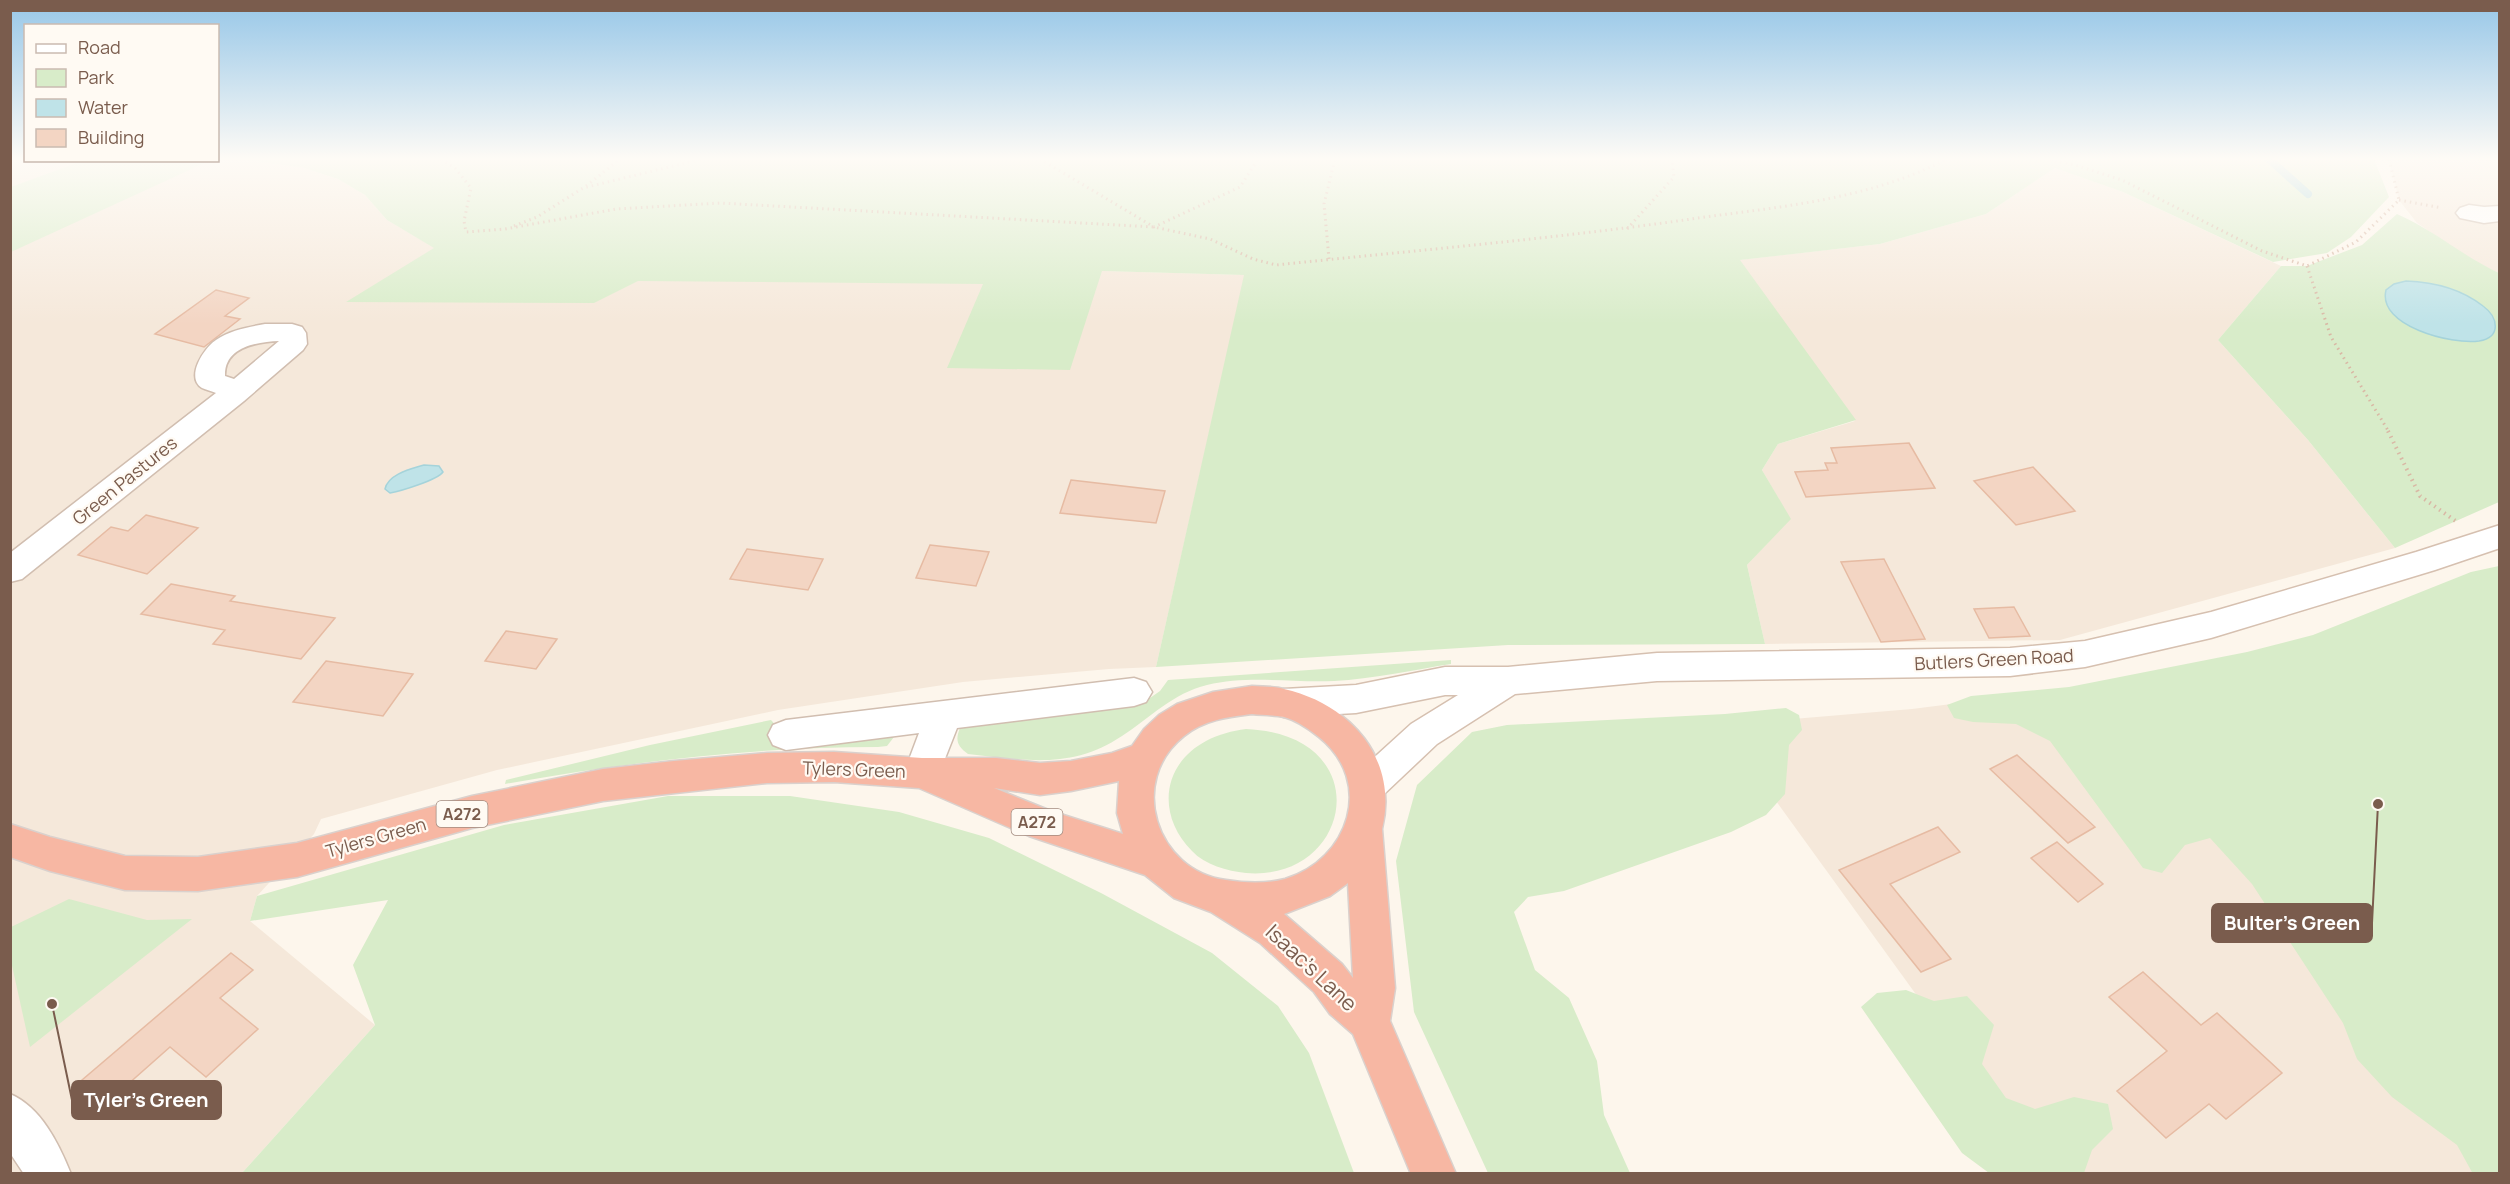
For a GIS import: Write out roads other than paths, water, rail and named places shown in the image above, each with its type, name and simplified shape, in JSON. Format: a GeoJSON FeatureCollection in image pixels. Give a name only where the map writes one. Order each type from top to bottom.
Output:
{"type":"FeatureCollection","features":[{"type":"Feature","properties":{"kind":"highway"},"geometry":{"type":"LineString","coordinates":[[1252,700],[1284,703],[1315,715],[1340,733],[1358,757],[1369,785],[1370,807],[1364,831],[1349,857],[1324,879],[1293,894],[1258,901],[1221,898],[1196,890],[1174,877],[1156,861],[1141,836],[1133,810],[1135,783],[1144,757],[1163,733],[1189,715],[1219,703],[1252,700]]}},
{"type":"Feature","properties":{"kind":"highway","name":"Tylers Green"},"geometry":{"type":"LineString","coordinates":[[10,840],[50,854],[125,873],[198,874],[297,860],[472,812],[603,785],[767,768],[834,767],[922,773],[996,773],[1040,779],[1091,772],[1144,757]]}},
{"type":"Feature","properties":{"kind":"highway","name":"Tylers Green"},"geometry":{"type":"LineString","coordinates":[[922,773],[992,806],[1108,847],[1156,861]]}},
{"type":"Feature","properties":{"kind":"highway","name":"Isaac's Lane"},"geometry":{"type":"LineString","coordinates":[[1364,831],[1374,988],[1369,1021]]}},
{"type":"Feature","properties":{"kind":"highway","name":"Isaac's Lane"},"geometry":{"type":"LineString","coordinates":[[1221,898],[1274,930],[1328,978],[1345,1000],[1369,1021],[1394,1085],[1434,1173]]}},
{"type":"Feature","properties":{"kind":"main road","name":"Green Pastures"},"geometry":{"type":"LineString","coordinates":[[10,570],[238,390]]}},
{"type":"Feature","properties":{"kind":"main road","name":"Butlers Green Road"},"geometry":{"type":"LineString","coordinates":[[1284,703],[1356,699],[1445,681],[1508,681],[1657,667],[2010,662],[2085,654],[2211,625],[2493,539]]}},
{"type":"Feature","properties":{"kind":"main road","name":"Butlers Green Road"},"geometry":{"type":"LineString","coordinates":[[1369,785],[1424,734],[1508,681]]}},
{"type":"Feature","properties":{"kind":"main road","name":"Tylers Green"},"geometry":{"type":"LineString","coordinates":[[786,735],[1134,692]]}},
{"type":"Feature","properties":{"kind":"main road","name":"Tylers Green"},"geometry":{"type":"LineString","coordinates":[[922,773],[944,714]]}},
{"type":"Feature","properties":{"kind":"main road"},"geometry":{"type":"LineString","coordinates":[[10,1116],[33,1146],[49,1173]]}},
{"type":"Feature","properties":{"kind":"water"},"geometry":{"type":"Polygon","coordinates":[[[2406,281],[2456,290],[2474,300],[2488,310],[2492,316],[2494,331],[2486,339],[2479,341],[2452,340],[2435,336],[2404,323],[2393,314],[2386,303],[2386,290],[2394,284],[2406,281]]]}},
{"type":"Feature","properties":{"kind":"water"},"geometry":{"type":"Polygon","coordinates":[[[424,465],[439,466],[443,472],[426,482],[402,490],[390,493],[385,489],[395,476],[424,465]]]}},
{"type":"Feature","properties":{"kind":"place","name":"Bulter's Green"},"geometry":{"type":"Point","coordinates":[2378,804]}},
{"type":"Feature","properties":{"kind":"place","name":"Tyler's Green"},"geometry":{"type":"Point","coordinates":[52,1004]}}]}
